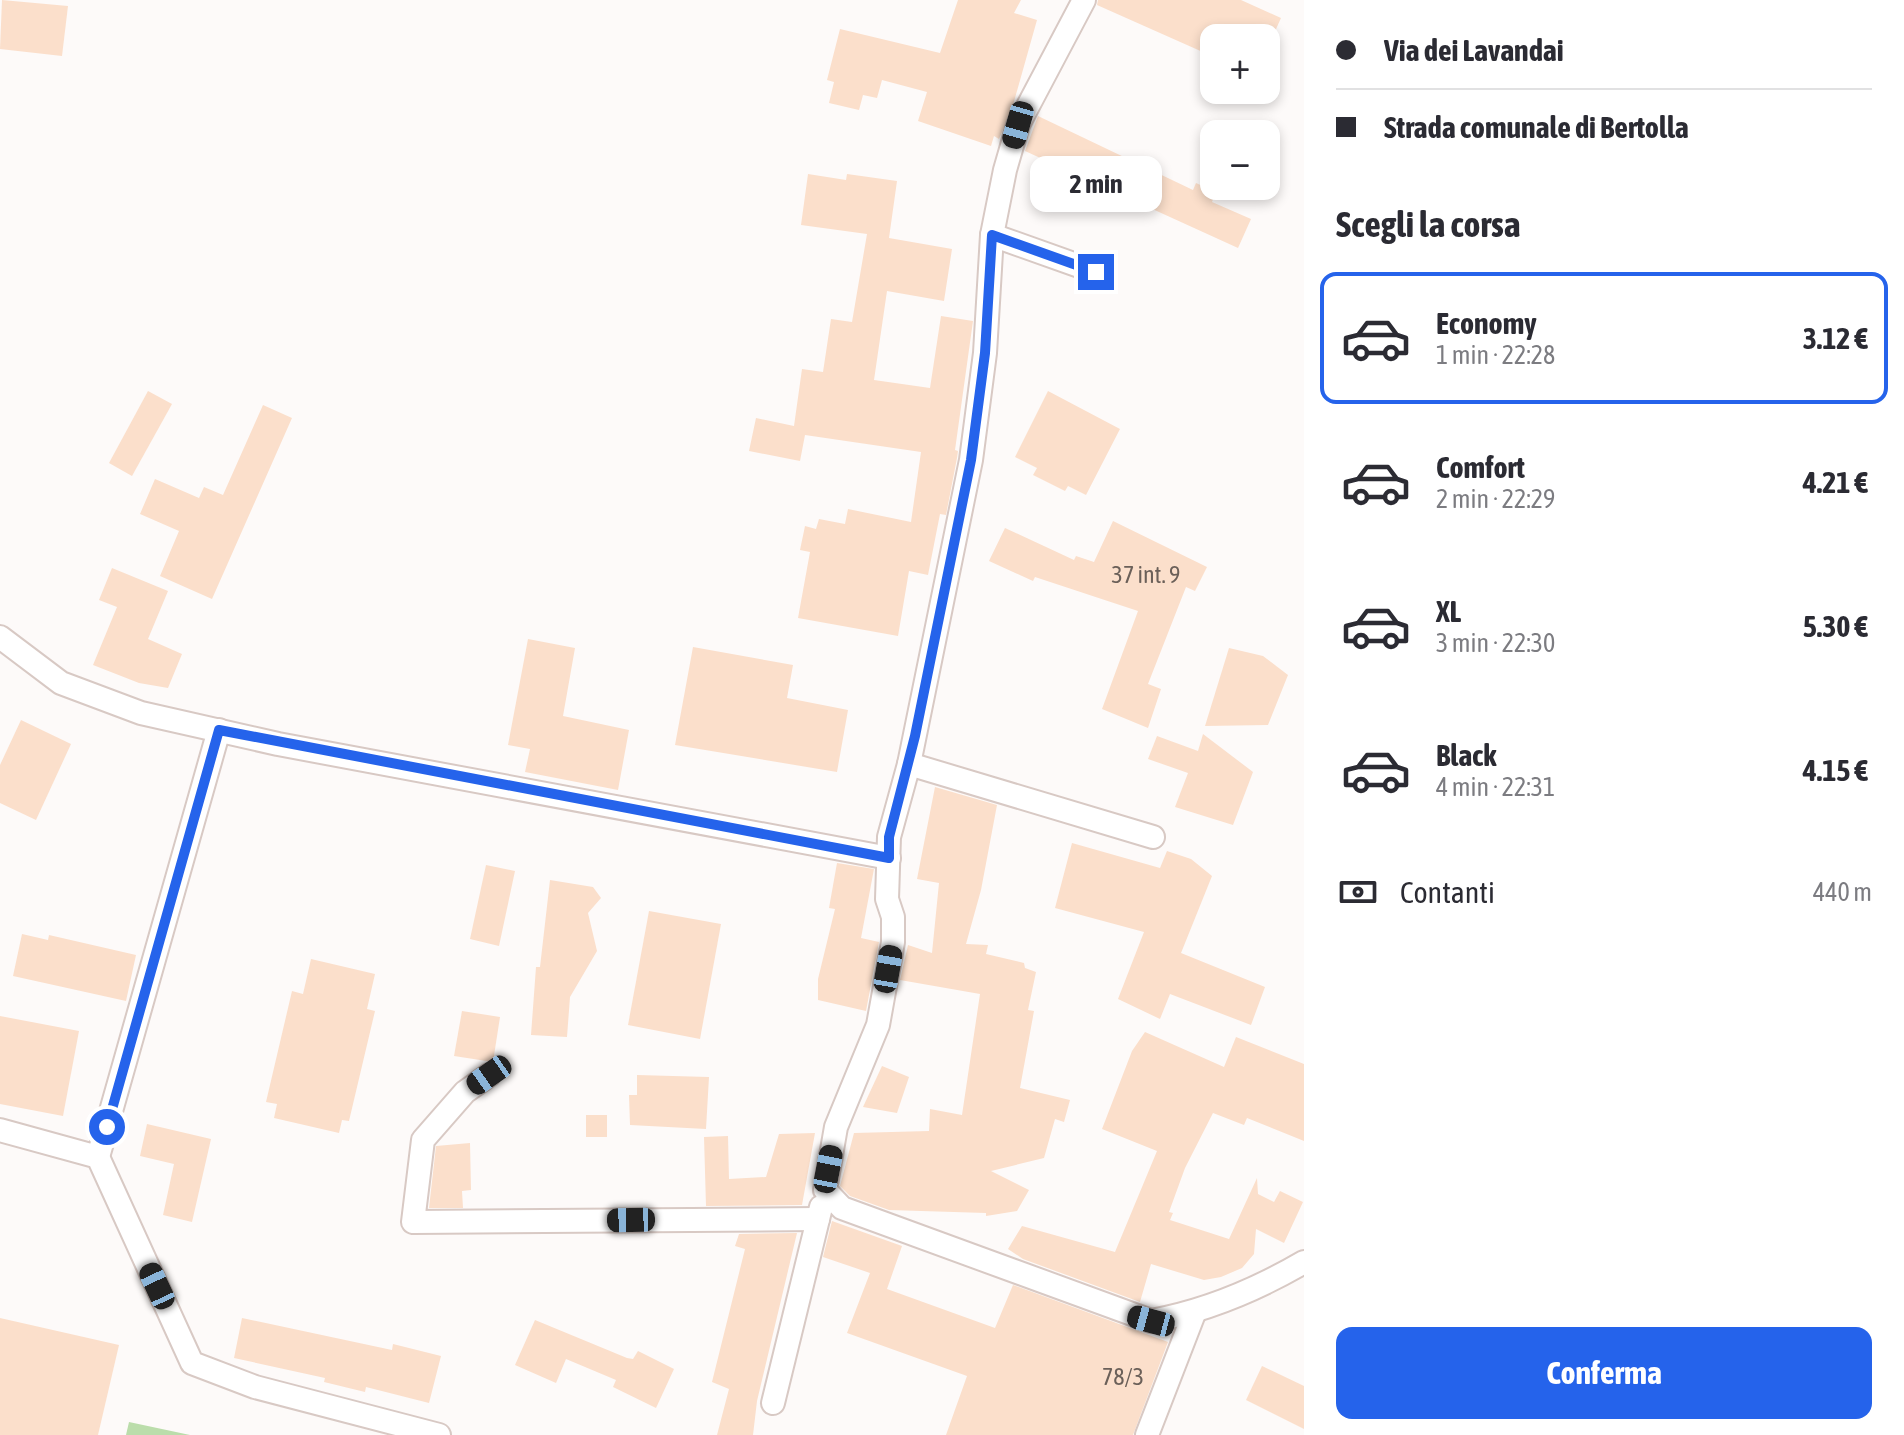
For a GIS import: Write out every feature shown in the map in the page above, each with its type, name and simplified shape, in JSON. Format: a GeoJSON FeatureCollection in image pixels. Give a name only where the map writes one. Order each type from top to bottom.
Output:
{"type":"FeatureCollection","features":[{"type":"Feature","properties":{"kind":"street"},"geometry":{"type":"LineString","coordinates":[[773,1403],[825,1190],[836,1127],[878,1025],[893,942],[893,917],[887,899],[889,837],[909,764],[971,460],[985,353],[992,235],[1018,125],[1084,0]]}},
{"type":"Feature","properties":{"kind":"street"},"geometry":{"type":"LineString","coordinates":[[992,235],[1096,272]]}},
{"type":"Feature","properties":{"kind":"street"},"geometry":{"type":"LineString","coordinates":[[0,637],[61,683],[141,713],[889,858]]}},
{"type":"Feature","properties":{"kind":"street"},"geometry":{"type":"LineString","coordinates":[[219,730],[98,1157],[192,1363],[255,1387],[439,1435]]}},
{"type":"Feature","properties":{"kind":"street"},"geometry":{"type":"LineString","coordinates":[[909,764],[1153,837]]}},
{"type":"Feature","properties":{"kind":"street"},"geometry":{"type":"LineString","coordinates":[[489,1075],[465,1092],[423,1140],[413,1222],[818,1219]]}},
{"type":"Feature","properties":{"kind":"street"},"geometry":{"type":"LineString","coordinates":[[0,1130],[98,1157]]}},
{"type":"Feature","properties":{"kind":"street"},"geometry":{"type":"LineString","coordinates":[[825,1190],[842,1208],[1130,1316],[1151,1321],[1195,1311],[1262,1287],[1304,1262]]}},
{"type":"Feature","properties":{"kind":"street"},"geometry":{"type":"LineString","coordinates":[[1147,1435],[1195,1311]]}},
{"type":"Feature","properties":{"kind":"green space"},"geometry":{"type":"Polygon","coordinates":[[[129,1422],[190,1435],[126,1435],[129,1422]]]}},
{"type":"Feature","properties":{"kind":"building"},"geometry":{"type":"Polygon","coordinates":[[[2,0],[68,6],[62,56],[0,49],[2,0]]]}},
{"type":"Feature","properties":{"kind":"building"},"geometry":{"type":"Polygon","coordinates":[[[958,0],[1021,0],[1014,13],[1037,20],[1013,105],[999,139],[994,136],[991,146],[918,121],[927,92],[882,80],[877,98],[863,95],[859,110],[829,103],[834,82],[827,80],[840,29],[940,53],[958,0]]]}},
{"type":"Feature","properties":{"kind":"building"},"geometry":{"type":"Polygon","coordinates":[[[1098,0],[1241,0],[1281,18],[1278,24],[1200,24],[1200,51],[1097,5],[1098,0]]]}},
{"type":"Feature","properties":{"kind":"building"},"geometry":{"type":"Polygon","coordinates":[[[1038,116],[1193,190],[1196,183],[1200,185],[1200,200],[1213,200],[1251,219],[1238,248],[1025,151],[1038,116]]]}},
{"type":"Feature","properties":{"kind":"building"},"geometry":{"type":"Polygon","coordinates":[[[808,174],[846,180],[847,174],[897,181],[889,238],[952,249],[944,301],[887,291],[874,380],[930,388],[941,316],[973,321],[955,450],[958,451],[946,515],[940,514],[928,575],[909,571],[898,636],[798,618],[810,552],[800,550],[805,526],[816,529],[819,519],[845,524],[848,509],[911,522],[921,452],[805,435],[800,461],[749,451],[756,418],[794,426],[802,369],[823,372],[831,319],[852,322],[867,234],[801,225],[808,174]]]}},
{"type":"Feature","properties":{"kind":"building"},"geometry":{"type":"Polygon","coordinates":[[[148,391],[172,404],[132,476],[109,463],[148,391]]]}},
{"type":"Feature","properties":{"kind":"building"},"geometry":{"type":"Polygon","coordinates":[[[1048,391],[1120,429],[1086,495],[1068,486],[1065,491],[1033,475],[1037,468],[1015,457],[1048,391]]]}},
{"type":"Feature","properties":{"kind":"building"},"geometry":{"type":"Polygon","coordinates":[[[263,405],[292,418],[212,599],[160,576],[179,531],[140,514],[155,479],[199,498],[204,487],[223,495],[263,405]]]}},
{"type":"Feature","properties":{"kind":"building"},"geometry":{"type":"Polygon","coordinates":[[[1113,521],[1207,567],[1195,591],[1186,587],[1148,684],[1161,689],[1148,728],[1102,709],[1138,611],[1035,577],[1033,581],[989,561],[1005,528],[1074,560],[1076,556],[1094,562],[1113,521]]]}},
{"type":"Feature","properties":{"kind":"building"},"geometry":{"type":"Polygon","coordinates":[[[112,568],[168,591],[148,639],[182,654],[168,688],[139,683],[93,665],[117,607],[99,600],[112,568]]]}},
{"type":"Feature","properties":{"kind":"building"},"geometry":{"type":"Polygon","coordinates":[[[528,639],[575,648],[563,716],[629,730],[618,790],[525,772],[530,749],[508,745],[528,639]]]}},
{"type":"Feature","properties":{"kind":"building"},"geometry":{"type":"Polygon","coordinates":[[[693,647],[793,665],[787,698],[848,710],[837,772],[675,745],[693,647]]]}},
{"type":"Feature","properties":{"kind":"building"},"geometry":{"type":"Polygon","coordinates":[[[1229,648],[1263,656],[1288,675],[1268,725],[1205,726],[1229,648]]]}},
{"type":"Feature","properties":{"kind":"building"},"geometry":{"type":"Polygon","coordinates":[[[21,720],[71,744],[36,820],[0,803],[0,765],[21,720]]]}},
{"type":"Feature","properties":{"kind":"building"},"geometry":{"type":"Polygon","coordinates":[[[1203,734],[1253,772],[1233,825],[1175,807],[1188,773],[1148,759],[1157,736],[1198,751],[1203,734]]]}},
{"type":"Feature","properties":{"kind":"building"},"geometry":{"type":"Polygon","coordinates":[[[935,787],[997,805],[981,890],[966,944],[988,945],[986,954],[1024,963],[1025,968],[1036,972],[1028,1010],[1034,1011],[1020,1088],[1070,1100],[1064,1122],[1055,1119],[1044,1158],[991,1171],[1029,1190],[1017,1211],[986,1216],[986,1213],[889,1210],[850,1196],[840,1186],[854,1133],[929,1131],[930,1109],[962,1115],[980,994],[900,980],[908,945],[932,953],[939,883],[917,879],[935,787]]]}},
{"type":"Feature","properties":{"kind":"building"},"geometry":{"type":"Polygon","coordinates":[[[1072,843],[1160,868],[1167,851],[1191,859],[1212,876],[1181,953],[1265,987],[1251,1025],[1170,994],[1160,1019],[1118,999],[1144,932],[1055,908],[1072,843]]]}},
{"type":"Feature","properties":{"kind":"building"},"geometry":{"type":"Polygon","coordinates":[[[837,863],[874,869],[861,938],[879,942],[866,1011],[818,1000],[818,979],[835,909],[829,908],[837,863]]]}},
{"type":"Feature","properties":{"kind":"building"},"geometry":{"type":"Polygon","coordinates":[[[486,865],[515,871],[499,946],[470,939],[486,865]]]}},
{"type":"Feature","properties":{"kind":"building"},"geometry":{"type":"Polygon","coordinates":[[[550,880],[593,887],[601,898],[588,913],[597,951],[570,997],[567,1037],[531,1035],[536,967],[540,967],[550,880]]]}},
{"type":"Feature","properties":{"kind":"building"},"geometry":{"type":"Polygon","coordinates":[[[649,911],[721,924],[700,1039],[628,1025],[649,911]]]}},
{"type":"Feature","properties":{"kind":"building"},"geometry":{"type":"Polygon","coordinates":[[[22,934],[48,940],[49,935],[136,955],[126,1001],[13,976],[22,934]]]}},
{"type":"Feature","properties":{"kind":"building"},"geometry":{"type":"Polygon","coordinates":[[[311,959],[375,974],[367,1009],[375,1011],[349,1121],[342,1120],[339,1133],[274,1118],[277,1104],[266,1102],[292,991],[303,994],[311,959]]]}},
{"type":"Feature","properties":{"kind":"building"},"geometry":{"type":"Polygon","coordinates":[[[462,1011],[500,1017],[493,1062],[454,1056],[462,1011]]]}},
{"type":"Feature","properties":{"kind":"building"},"geometry":{"type":"Polygon","coordinates":[[[0,1016],[79,1031],[63,1116],[0,1104],[0,1016]]]}},
{"type":"Feature","properties":{"kind":"building"},"geometry":{"type":"Polygon","coordinates":[[[1145,1032],[1224,1067],[1236,1037],[1304,1064],[1304,1141],[1247,1118],[1244,1125],[1213,1113],[1185,1168],[1169,1212],[1173,1213],[1170,1220],[1229,1239],[1257,1178],[1258,1194],[1274,1202],[1280,1191],[1303,1202],[1284,1243],[1256,1229],[1254,1254],[1242,1268],[1221,1277],[1204,1280],[1151,1264],[1140,1302],[1023,1259],[1008,1249],[1022,1226],[1115,1252],[1157,1151],[1102,1129],[1132,1051],[1145,1032]]]}},
{"type":"Feature","properties":{"kind":"building"},"geometry":{"type":"Polygon","coordinates":[[[882,1066],[909,1077],[897,1113],[863,1107],[882,1066]]]}},
{"type":"Feature","properties":{"kind":"building"},"geometry":{"type":"Polygon","coordinates":[[[637,1075],[709,1077],[706,1129],[630,1125],[629,1095],[637,1095],[637,1075]]]}},
{"type":"Feature","properties":{"kind":"building"},"geometry":{"type":"Polygon","coordinates":[[[586,1115],[607,1115],[607,1137],[586,1137],[586,1115]]]}},
{"type":"Feature","properties":{"kind":"building"},"geometry":{"type":"Polygon","coordinates":[[[147,1124],[211,1139],[192,1222],[163,1215],[174,1164],[140,1156],[147,1124]]]}},
{"type":"Feature","properties":{"kind":"building"},"geometry":{"type":"Polygon","coordinates":[[[815,1133],[802,1205],[706,1206],[704,1137],[728,1136],[729,1179],[766,1177],[779,1134],[815,1133]]]}},
{"type":"Feature","properties":{"kind":"building"},"geometry":{"type":"Polygon","coordinates":[[[470,1143],[471,1190],[462,1191],[463,1208],[429,1208],[436,1146],[470,1143]]]}},
{"type":"Feature","properties":{"kind":"building"},"geometry":{"type":"Polygon","coordinates":[[[832,1221],[902,1246],[887,1289],[995,1328],[1013,1285],[1168,1342],[1133,1435],[946,1435],[967,1376],[847,1333],[870,1273],[823,1257],[832,1221]]]}},
{"type":"Feature","properties":{"kind":"building"},"geometry":{"type":"Polygon","coordinates":[[[797,1233],[757,1401],[753,1435],[717,1435],[729,1389],[712,1382],[745,1249],[735,1246],[739,1234],[797,1233]]]}},
{"type":"Feature","properties":{"kind":"building"},"geometry":{"type":"Polygon","coordinates":[[[0,1318],[119,1345],[98,1435],[0,1435],[0,1318]]]}},
{"type":"Feature","properties":{"kind":"building"},"geometry":{"type":"Polygon","coordinates":[[[242,1318],[392,1350],[393,1344],[441,1356],[429,1403],[366,1387],[365,1392],[324,1382],[325,1378],[234,1358],[242,1318]]]}},
{"type":"Feature","properties":{"kind":"building"},"geometry":{"type":"Polygon","coordinates":[[[535,1320],[627,1358],[633,1359],[638,1351],[674,1369],[656,1408],[613,1387],[616,1380],[566,1359],[556,1383],[515,1365],[535,1320]]]}},
{"type":"Feature","properties":{"kind":"building"},"geometry":{"type":"Polygon","coordinates":[[[1262,1366],[1304,1386],[1304,1429],[1246,1400],[1262,1366]]]}},
{"type":"Feature","properties":{"kind":"route"},"geometry":{"type":"LineString","coordinates":[[107,1127],[219,730],[278,744],[889,858],[889,837],[909,764],[971,460],[985,353],[992,235],[1096,272]]}}]}
